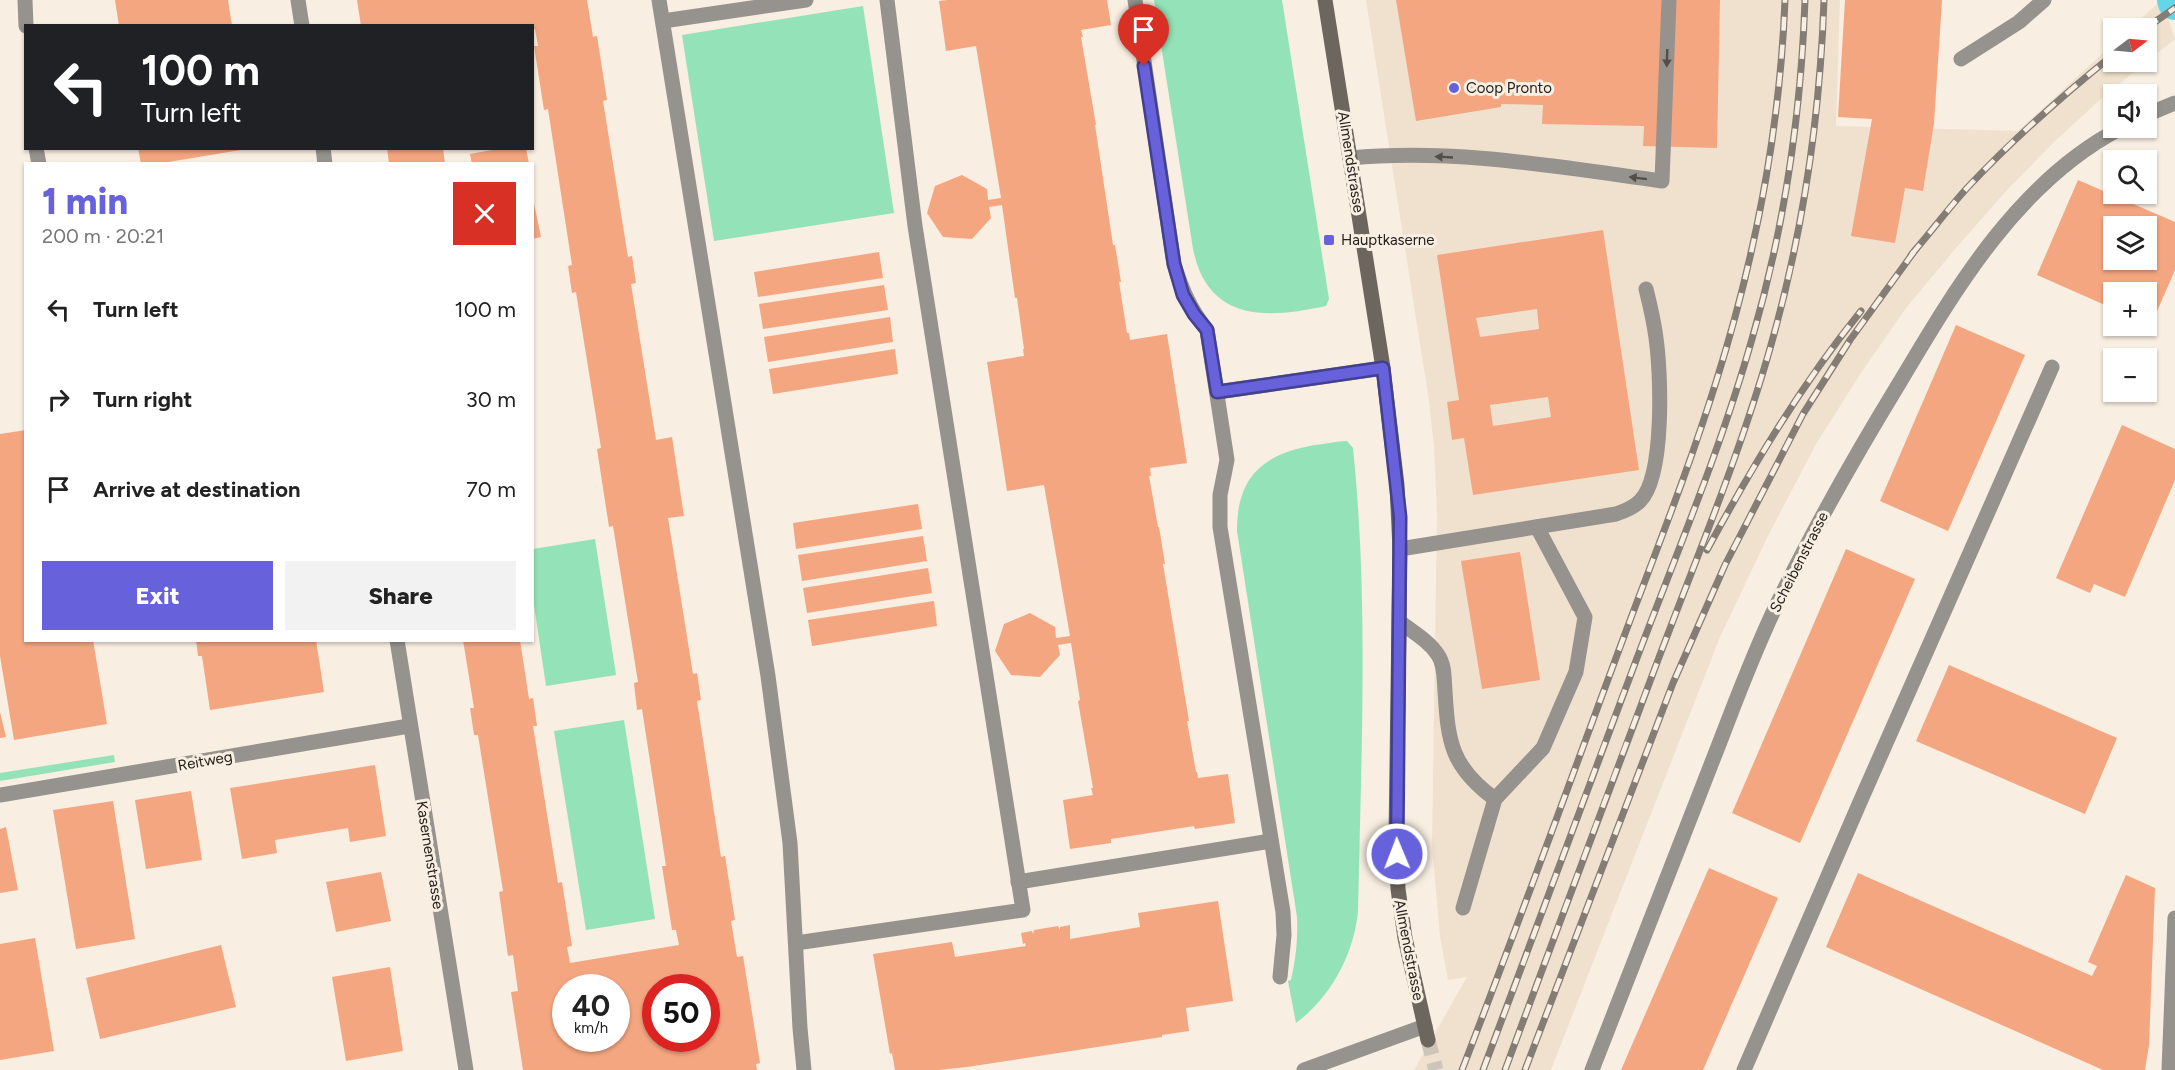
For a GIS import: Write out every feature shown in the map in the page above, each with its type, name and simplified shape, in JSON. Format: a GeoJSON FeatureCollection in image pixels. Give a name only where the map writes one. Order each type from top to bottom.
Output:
{"type":"FeatureCollection","features":[{"type":"Feature","properties":{"kind":"main road","name":"Allmendstrasse"},"geometry":{"type":"LineString","coordinates":[[1325,0],[1383,368],[1398,485],[1400,549],[1396,816],[1398,890],[1404,938],[1427,1033]]}},
{"type":"Feature","properties":{"kind":"street"},"geometry":{"type":"LineString","coordinates":[[25,0],[26,24]]}},
{"type":"Feature","properties":{"kind":"street"},"geometry":{"type":"LineString","coordinates":[[298,0],[302,24]]}},
{"type":"Feature","properties":{"kind":"street"},"geometry":{"type":"LineString","coordinates":[[659,0],[768,676],[790,843],[804,1070]]}},
{"type":"Feature","properties":{"kind":"street"},"geometry":{"type":"LineString","coordinates":[[663,21],[806,0]]}},
{"type":"Feature","properties":{"kind":"street"},"geometry":{"type":"LineString","coordinates":[[796,943],[1023,910],[915,226],[887,0]]}},
{"type":"Feature","properties":{"kind":"street"},"geometry":{"type":"LineString","coordinates":[[1135,0],[1174,264],[1183,295],[1207,330],[1217,392],[1227,460],[1220,495],[1220,527],[1283,912],[1284,935],[1280,977]]}},
{"type":"Feature","properties":{"kind":"street"},"geometry":{"type":"LineString","coordinates":[[1350,158],[1393,154],[1502,160],[1662,181],[1669,0]]}},
{"type":"Feature","properties":{"kind":"street"},"geometry":{"type":"LineString","coordinates":[[1961,60],[2019,22],[2044,0]]}},
{"type":"Feature","properties":{"kind":"street"},"geometry":{"type":"LineString","coordinates":[[2157,110],[2175,102]]}},
{"type":"Feature","properties":{"kind":"street","name":"Scheibenstrasse"},"geometry":{"type":"LineString","coordinates":[[1592,1070],[1700,793],[1772,617],[1844,477],[1945,306],[1995,237],[2061,167],[2104,138]]}},
{"type":"Feature","properties":{"kind":"street"},"geometry":{"type":"LineString","coordinates":[[1400,549],[1623,511],[1641,500],[1649,487],[1654,471],[1658,439],[1659,369],[1656,337],[1646,289]]}},
{"type":"Feature","properties":{"kind":"street"},"geometry":{"type":"LineString","coordinates":[[1744,1070],[2052,367]]}},
{"type":"Feature","properties":{"kind":"street"},"geometry":{"type":"LineString","coordinates":[[1217,392],[1383,368]]}},
{"type":"Feature","properties":{"kind":"street"},"geometry":{"type":"LineString","coordinates":[[1463,908],[1495,799],[1543,748],[1576,672],[1586,617],[1537,527]]}},
{"type":"Feature","properties":{"kind":"street"},"geometry":{"type":"LineString","coordinates":[[1400,622],[1440,656],[1444,674],[1448,732],[1460,764],[1475,785],[1495,799]]}},
{"type":"Feature","properties":{"kind":"street","name":"Kasernenstrasse"},"geometry":{"type":"LineString","coordinates":[[397,642],[466,1070]]}},
{"type":"Feature","properties":{"kind":"street","name":"Reitweg"},"geometry":{"type":"LineString","coordinates":[[0,795],[409,726]]}},
{"type":"Feature","properties":{"kind":"street"},"geometry":{"type":"LineString","coordinates":[[1018,882],[1272,841]]}},
{"type":"Feature","properties":{"kind":"street"},"geometry":{"type":"LineString","coordinates":[[2169,1070],[2175,918]]}},
{"type":"Feature","properties":{"kind":"street"},"geometry":{"type":"LineString","coordinates":[[1304,1070],[1427,1033]]}},
{"type":"Feature","properties":{"kind":"shaded area"},"geometry":{"type":"Polygon","coordinates":[[[1366,0],[1840,0],[1836,126],[2018,131],[2103,53],[2103,72],[2134,72],[2119,84],[2103,84],[2103,97],[2007,190],[1956,248],[1906,308],[1816,444],[1769,534],[1720,637],[1551,1070],[1414,1070],[1467,977],[1448,980],[1440,936],[1432,845],[1437,514],[1434,446],[1429,401],[1366,0]]]}},
{"type":"Feature","properties":{"kind":"shaded area"},"geometry":{"type":"Polygon","coordinates":[[[2162,0],[2175,39],[2157,54],[2157,18],[2141,18],[2162,0]]]}},
{"type":"Feature","properties":{"kind":"green space"},"geometry":{"type":"Polygon","coordinates":[[[1154,0],[1282,0],[1329,299],[1326,306],[1282,313],[1243,310],[1226,303],[1212,291],[1201,273],[1193,249],[1154,0]]]}},
{"type":"Feature","properties":{"kind":"green space"},"geometry":{"type":"Polygon","coordinates":[[[863,6],[894,213],[714,241],[682,35],[863,6]]]}},
{"type":"Feature","properties":{"kind":"green space"},"geometry":{"type":"Polygon","coordinates":[[[1347,441],[1353,448],[1361,564],[1362,737],[1358,911],[1352,943],[1339,973],[1320,1001],[1296,1023],[1288,981],[1291,980],[1295,956],[1297,917],[1237,531],[1238,512],[1248,482],[1267,462],[1297,449],[1347,441]]]}},
{"type":"Feature","properties":{"kind":"green space"},"geometry":{"type":"Polygon","coordinates":[[[595,539],[616,675],[546,686],[534,605],[534,549],[595,539]]]}},
{"type":"Feature","properties":{"kind":"green space"},"geometry":{"type":"Polygon","coordinates":[[[624,720],[655,919],[586,930],[554,731],[624,720]]]}},
{"type":"Feature","properties":{"kind":"green space"},"geometry":{"type":"Polygon","coordinates":[[[114,755],[115,762],[0,781],[0,773],[114,755]]]}},
{"type":"Feature","properties":{"kind":"building"},"geometry":{"type":"Polygon","coordinates":[[[115,0],[228,0],[232,24],[119,24],[115,0]]]}},
{"type":"Feature","properties":{"kind":"building"},"geometry":{"type":"Polygon","coordinates":[[[357,0],[587,0],[593,37],[597,36],[607,100],[603,101],[628,257],[632,256],[636,283],[631,284],[656,440],[672,437],[684,516],[668,518],[693,674],[697,673],[701,700],[697,701],[721,857],[725,856],[735,920],[731,921],[737,957],[743,956],[760,1063],[756,1064],[757,1070],[523,1070],[511,992],[518,991],[513,955],[508,956],[499,892],[503,891],[478,735],[474,735],[470,708],[474,708],[463,642],[520,642],[529,699],[533,698],[537,726],[533,726],[558,883],[562,882],[572,946],[567,947],[570,963],[679,945],[676,930],[672,930],[662,866],[666,866],[642,709],[637,710],[634,683],[638,682],[613,526],[609,527],[597,449],[601,448],[576,292],[572,293],[568,266],[572,265],[548,109],[544,110],[534,46],[538,46],[534,24],[361,24],[357,0]]]}},
{"type":"Feature","properties":{"kind":"building"},"geometry":{"type":"Polygon","coordinates":[[[1107,0],[1111,25],[1081,30],[1083,37],[1081,37],[1113,245],[1115,245],[1121,282],[1119,282],[1127,333],[1129,333],[1130,340],[1167,334],[1187,463],[1150,468],[1151,476],[1149,476],[1165,564],[1163,564],[1189,721],[1187,721],[1198,778],[1228,774],[1235,823],[1195,829],[1194,826],[1111,839],[1111,843],[1070,849],[1063,800],[1093,795],[1071,643],[1058,645],[1060,655],[1040,677],[1011,675],[995,651],[1004,624],[1030,613],[1055,627],[1056,638],[1070,636],[1044,485],[1007,491],[987,362],[1024,356],[1024,349],[1002,205],[989,207],[991,218],[972,239],[943,237],[927,213],[935,186],[962,175],[987,189],[988,200],[1001,198],[976,46],[946,51],[939,1],[1107,0]]]}},
{"type":"Feature","properties":{"kind":"building"},"geometry":{"type":"Polygon","coordinates":[[[1396,0],[1720,0],[1717,148],[1643,146],[1644,126],[1542,124],[1543,105],[1501,104],[1501,107],[1416,121],[1396,0]]]}},
{"type":"Feature","properties":{"kind":"building"},"geometry":{"type":"Polygon","coordinates":[[[1845,0],[1942,0],[1934,123],[1923,191],[1905,188],[1895,243],[1851,236],[1872,119],[1838,117],[1845,0]]]}},
{"type":"Feature","properties":{"kind":"building"},"geometry":{"type":"Polygon","coordinates":[[[138,150],[241,150],[168,162],[141,162],[138,150]]]}},
{"type":"Feature","properties":{"kind":"building"},"geometry":{"type":"Polygon","coordinates":[[[387,150],[443,150],[445,162],[389,162],[387,150]]]}},
{"type":"Feature","properties":{"kind":"building"},"geometry":{"type":"Polygon","coordinates":[[[491,150],[526,150],[529,162],[472,162],[470,154],[491,150]]]}},
{"type":"Feature","properties":{"kind":"building"},"geometry":{"type":"Polygon","coordinates":[[[2078,180],[2103,191],[2103,204],[2133,204],[2175,222],[2175,270],[2157,311],[2157,282],[2103,282],[2103,304],[2037,275],[2078,180]]]}},
{"type":"Feature","properties":{"kind":"building"},"geometry":{"type":"Polygon","coordinates":[[[534,204],[541,237],[534,239],[534,204]]]}},
{"type":"Feature","properties":{"kind":"building"},"geometry":{"type":"Polygon","coordinates":[[[1603,230],[1639,470],[1473,495],[1464,438],[1452,440],[1447,402],[1459,400],[1437,255],[1603,230]],[[1537,309],[1476,318],[1480,337],[1539,329],[1537,309]],[[1548,397],[1490,405],[1493,426],[1551,417],[1548,397]]]}},
{"type":"Feature","properties":{"kind":"building"},"geometry":{"type":"Polygon","coordinates":[[[879,252],[883,278],[758,297],[754,272],[879,252]]]}},
{"type":"Feature","properties":{"kind":"building"},"geometry":{"type":"Polygon","coordinates":[[[884,285],[888,310],[763,329],[759,304],[884,285]]]}},
{"type":"Feature","properties":{"kind":"building"},"geometry":{"type":"Polygon","coordinates":[[[890,317],[893,342],[768,362],[764,337],[890,317]]]}},
{"type":"Feature","properties":{"kind":"building"},"geometry":{"type":"Polygon","coordinates":[[[1956,325],[2025,355],[1948,531],[1880,501],[1956,325]]]}},
{"type":"Feature","properties":{"kind":"building"},"geometry":{"type":"Polygon","coordinates":[[[895,349],[898,374],[773,394],[769,369],[895,349]]]}},
{"type":"Feature","properties":{"kind":"building"},"geometry":{"type":"Polygon","coordinates":[[[2122,425],[2175,449],[2175,480],[2125,597],[2094,584],[2090,593],[2056,578],[2122,425]]]}},
{"type":"Feature","properties":{"kind":"building"},"geometry":{"type":"Polygon","coordinates":[[[24,430],[24,642],[93,642],[107,724],[14,740],[0,656],[0,434],[24,430]]]}},
{"type":"Feature","properties":{"kind":"building"},"geometry":{"type":"Polygon","coordinates":[[[918,504],[922,529],[796,549],[793,523],[918,504]]]}},
{"type":"Feature","properties":{"kind":"building"},"geometry":{"type":"Polygon","coordinates":[[[923,536],[927,561],[802,581],[798,555],[923,536]]]}},
{"type":"Feature","properties":{"kind":"building"},"geometry":{"type":"Polygon","coordinates":[[[1846,549],[1915,579],[1800,843],[1732,813],[1846,549]]]}},
{"type":"Feature","properties":{"kind":"building"},"geometry":{"type":"Polygon","coordinates":[[[1520,552],[1540,680],[1482,689],[1461,561],[1520,552]]]}},
{"type":"Feature","properties":{"kind":"building"},"geometry":{"type":"Polygon","coordinates":[[[928,568],[932,593],[807,613],[803,588],[928,568]]]}},
{"type":"Feature","properties":{"kind":"building"},"geometry":{"type":"Polygon","coordinates":[[[934,601],[937,626],[812,646],[808,620],[934,601]]]}},
{"type":"Feature","properties":{"kind":"building"},"geometry":{"type":"Polygon","coordinates":[[[196,642],[316,642],[324,692],[210,710],[202,656],[198,656],[196,642]]]}},
{"type":"Feature","properties":{"kind":"building"},"geometry":{"type":"Polygon","coordinates":[[[1949,665],[2117,738],[2085,814],[1916,741],[1949,665]]]}},
{"type":"Feature","properties":{"kind":"building"},"geometry":{"type":"Polygon","coordinates":[[[0,712],[6,737],[0,738],[0,712]]]}},
{"type":"Feature","properties":{"kind":"building"},"geometry":{"type":"Polygon","coordinates":[[[375,765],[386,836],[350,842],[348,828],[275,840],[277,853],[242,859],[230,788],[375,765]]]}},
{"type":"Feature","properties":{"kind":"building"},"geometry":{"type":"Polygon","coordinates":[[[191,791],[202,860],[146,869],[135,800],[191,791]]]}},
{"type":"Feature","properties":{"kind":"building"},"geometry":{"type":"Polygon","coordinates":[[[113,801],[135,939],[76,949],[53,810],[113,801]]]}},
{"type":"Feature","properties":{"kind":"building"},"geometry":{"type":"Polygon","coordinates":[[[6,827],[18,890],[0,893],[0,829],[6,827]]]}},
{"type":"Feature","properties":{"kind":"building"},"geometry":{"type":"Polygon","coordinates":[[[1709,868],[1778,898],[1703,1070],[1621,1070],[1709,868]]]}},
{"type":"Feature","properties":{"kind":"building"},"geometry":{"type":"Polygon","coordinates":[[[381,872],[391,921],[336,932],[326,882],[381,872]]]}},
{"type":"Feature","properties":{"kind":"building"},"geometry":{"type":"Polygon","coordinates":[[[1858,873],[2092,976],[2097,966],[2088,962],[2126,875],[2155,888],[2149,1045],[2145,1070],[2103,1070],[1826,947],[1858,873]]]}},
{"type":"Feature","properties":{"kind":"building"},"geometry":{"type":"Polygon","coordinates":[[[1218,901],[1233,1001],[1186,1008],[1189,1031],[967,1067],[895,1070],[892,1053],[890,1054],[873,954],[952,942],[955,957],[1026,946],[1025,943],[1023,944],[1021,933],[1032,931],[1033,934],[1034,930],[1058,926],[1060,930],[1060,927],[1070,925],[1070,939],[1140,927],[1138,913],[1218,901]]]}},
{"type":"Feature","properties":{"kind":"building"},"geometry":{"type":"Polygon","coordinates":[[[35,938],[54,1051],[0,1060],[0,944],[35,938]]]}},
{"type":"Feature","properties":{"kind":"building"},"geometry":{"type":"Polygon","coordinates":[[[221,945],[236,1007],[100,1039],[86,978],[221,945]]]}},
{"type":"Feature","properties":{"kind":"building"},"geometry":{"type":"Polygon","coordinates":[[[390,967],[403,1051],[346,1061],[332,977],[390,967]]]}},
{"type":"Feature","properties":{"kind":"tunnel"},"geometry":{"type":"LineString","coordinates":[[1428,1040],[1436,1070]]}},
{"type":"Feature","properties":{"kind":"railway"},"geometry":{"type":"LineString","coordinates":[[1462,1070],[1668,520],[1716,382],[1743,288],[1763,193],[1778,97],[1785,0]]}},
{"type":"Feature","properties":{"kind":"railway"},"geometry":{"type":"LineString","coordinates":[[1483,1070],[1698,500],[1740,380],[1763,298],[1782,214],[1800,86],[1805,0]]}},
{"type":"Feature","properties":{"kind":"railway"},"geometry":{"type":"LineString","coordinates":[[1505,1070],[1716,508],[1759,386],[1782,303],[1801,217],[1819,87],[1824,0]]}},
{"type":"Feature","properties":{"kind":"railway"},"geometry":{"type":"LineString","coordinates":[[2157,20],[2175,8]]}},
{"type":"Feature","properties":{"kind":"railway"},"geometry":{"type":"LineString","coordinates":[[1911,255],[1967,188],[2002,152],[2103,63]]}},
{"type":"Feature","properties":{"kind":"railway"},"geometry":{"type":"LineString","coordinates":[[1525,1070],[1673,683],[1725,565],[1803,414],[1850,340],[1916,249]]}},
{"type":"Feature","properties":{"kind":"railway"},"geometry":{"type":"LineString","coordinates":[[1707,550],[1778,427],[1818,368],[1861,311]]}},
{"type":"Feature","properties":{"kind":"place","name":"Coop Pronto"},"geometry":{"type":"Point","coordinates":[1454,88]}},
{"type":"Feature","properties":{"kind":"place","name":"Hauptkaserne"},"geometry":{"type":"Point","coordinates":[1329,240]}},
{"type":"Feature","properties":{"kind":"route"},"geometry":{"type":"LineString","coordinates":[[1144,66],[1174,264],[1183,295],[1207,330],[1217,392],[1383,368],[1400,517],[1397,854]]}}]}
